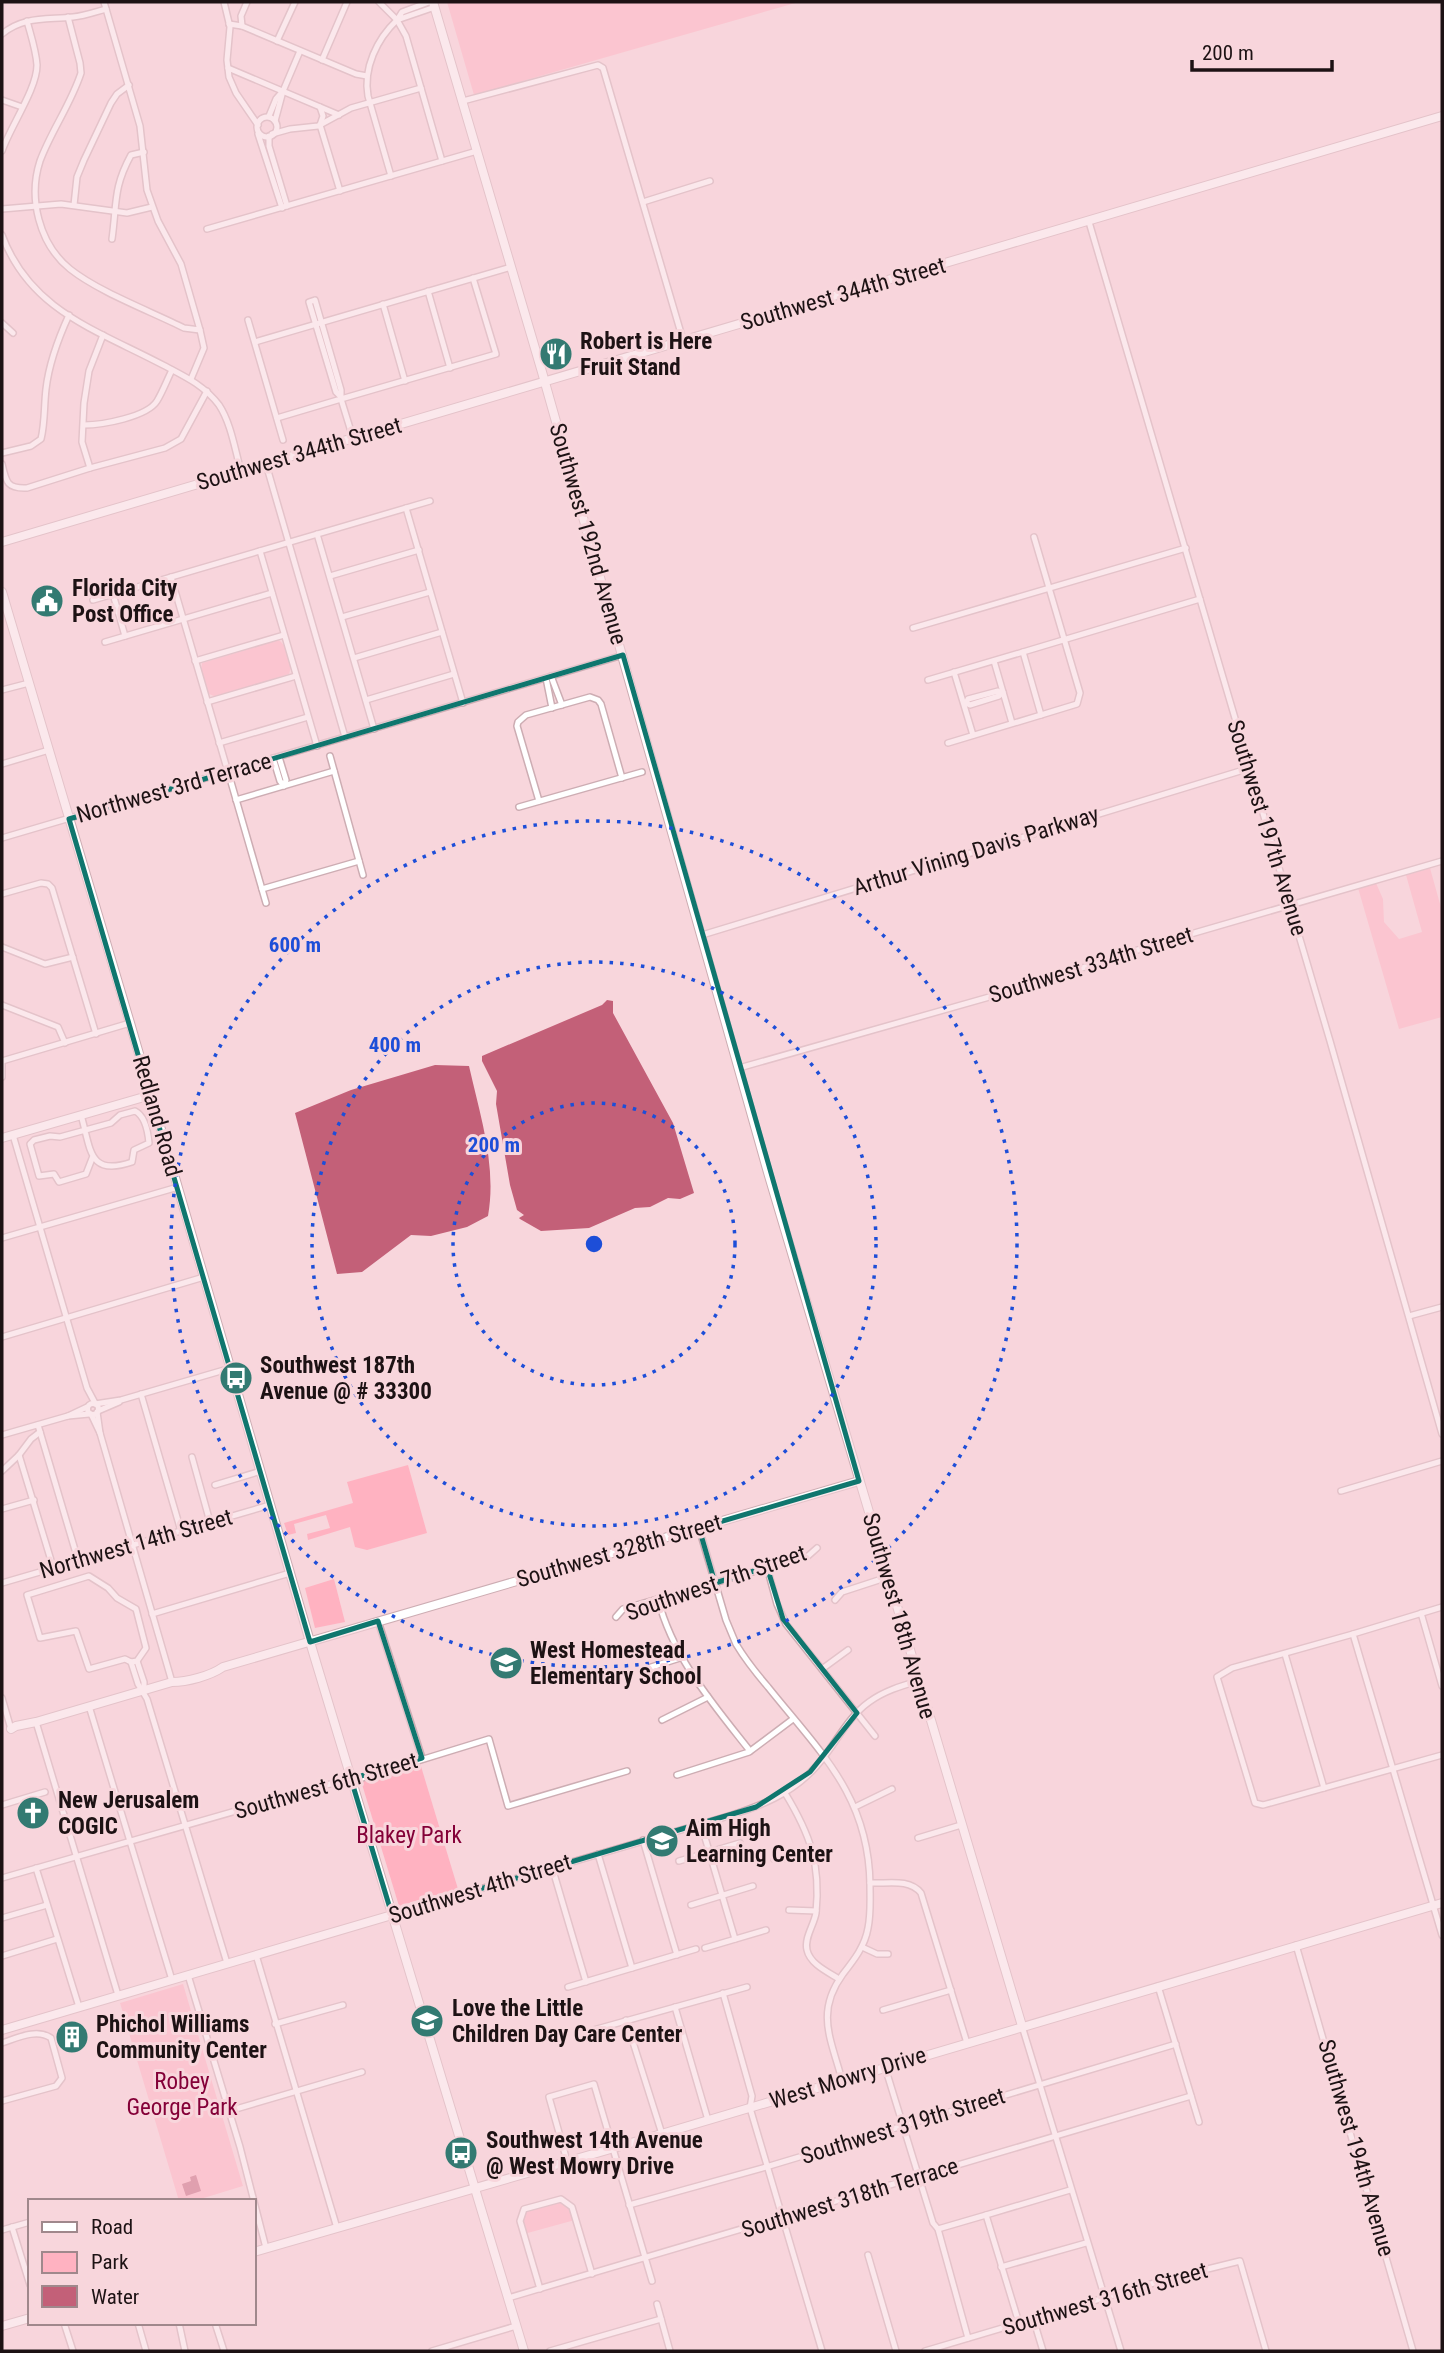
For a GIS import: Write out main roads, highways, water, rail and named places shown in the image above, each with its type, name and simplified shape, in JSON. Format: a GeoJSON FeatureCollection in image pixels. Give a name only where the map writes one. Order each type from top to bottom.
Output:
{"type":"FeatureCollection","features":[{"type":"Feature","properties":{"kind":"water"},"geometry":{"type":"Polygon","coordinates":[[[607,1000],[613,1001],[613,1013],[673,1123],[694,1193],[680,1199],[668,1198],[650,1207],[635,1208],[589,1228],[541,1231],[519,1218],[524,1215],[517,1210],[510,1185],[496,1104],[497,1091],[482,1056],[602,1005],[607,1000]]]}},
{"type":"Feature","properties":{"kind":"water"},"geometry":{"type":"Polygon","coordinates":[[[435,1065],[469,1066],[489,1159],[488,1216],[467,1227],[431,1236],[411,1235],[362,1272],[337,1274],[295,1113],[351,1090],[435,1065]]]}},
{"type":"Feature","properties":{"kind":"water"},"geometry":{"type":"Polygon","coordinates":[[[196,2175],[201,2191],[186,2196],[182,2184],[191,2181],[190,2177],[196,2175]]]}},
{"type":"Feature","properties":{"kind":"place","name":"Robert is Here Fruit Stand"},"geometry":{"type":"Point","coordinates":[556,354]}},
{"type":"Feature","properties":{"kind":"place","name":"Florida City Post Office"},"geometry":{"type":"Point","coordinates":[47,601]}},
{"type":"Feature","properties":{"kind":"place","name":"Southwest 187th Avenue @ # 33300"},"geometry":{"type":"Point","coordinates":[236,1378]}},
{"type":"Feature","properties":{"kind":"place","name":"West Homestead Elementary School"},"geometry":{"type":"Point","coordinates":[506,1663]}},
{"type":"Feature","properties":{"kind":"place","name":"New Jerusalem COGIC"},"geometry":{"type":"Point","coordinates":[33,1813]}},
{"type":"Feature","properties":{"kind":"place","name":"Aim High Learning Center"},"geometry":{"type":"Point","coordinates":[662,1841]}},
{"type":"Feature","properties":{"kind":"place","name":"Love the Little Children Day Care Center"},"geometry":{"type":"Point","coordinates":[427,2021]}},
{"type":"Feature","properties":{"kind":"place","name":"Phichol Williams Community Center"},"geometry":{"type":"Point","coordinates":[72,2037]}},
{"type":"Feature","properties":{"kind":"place","name":"Southwest 14th Avenue @ West Mowry Drive"},"geometry":{"type":"Point","coordinates":[461,2153]}},
{"type":"Feature","properties":{"kind":"park label","name":"Blakey Park"},"geometry":{"type":"Point","coordinates":[409,1835]}},
{"type":"Feature","properties":{"kind":"park label","name":"Robey George Park"},"geometry":{"type":"Point","coordinates":[182,2094]}}]}
